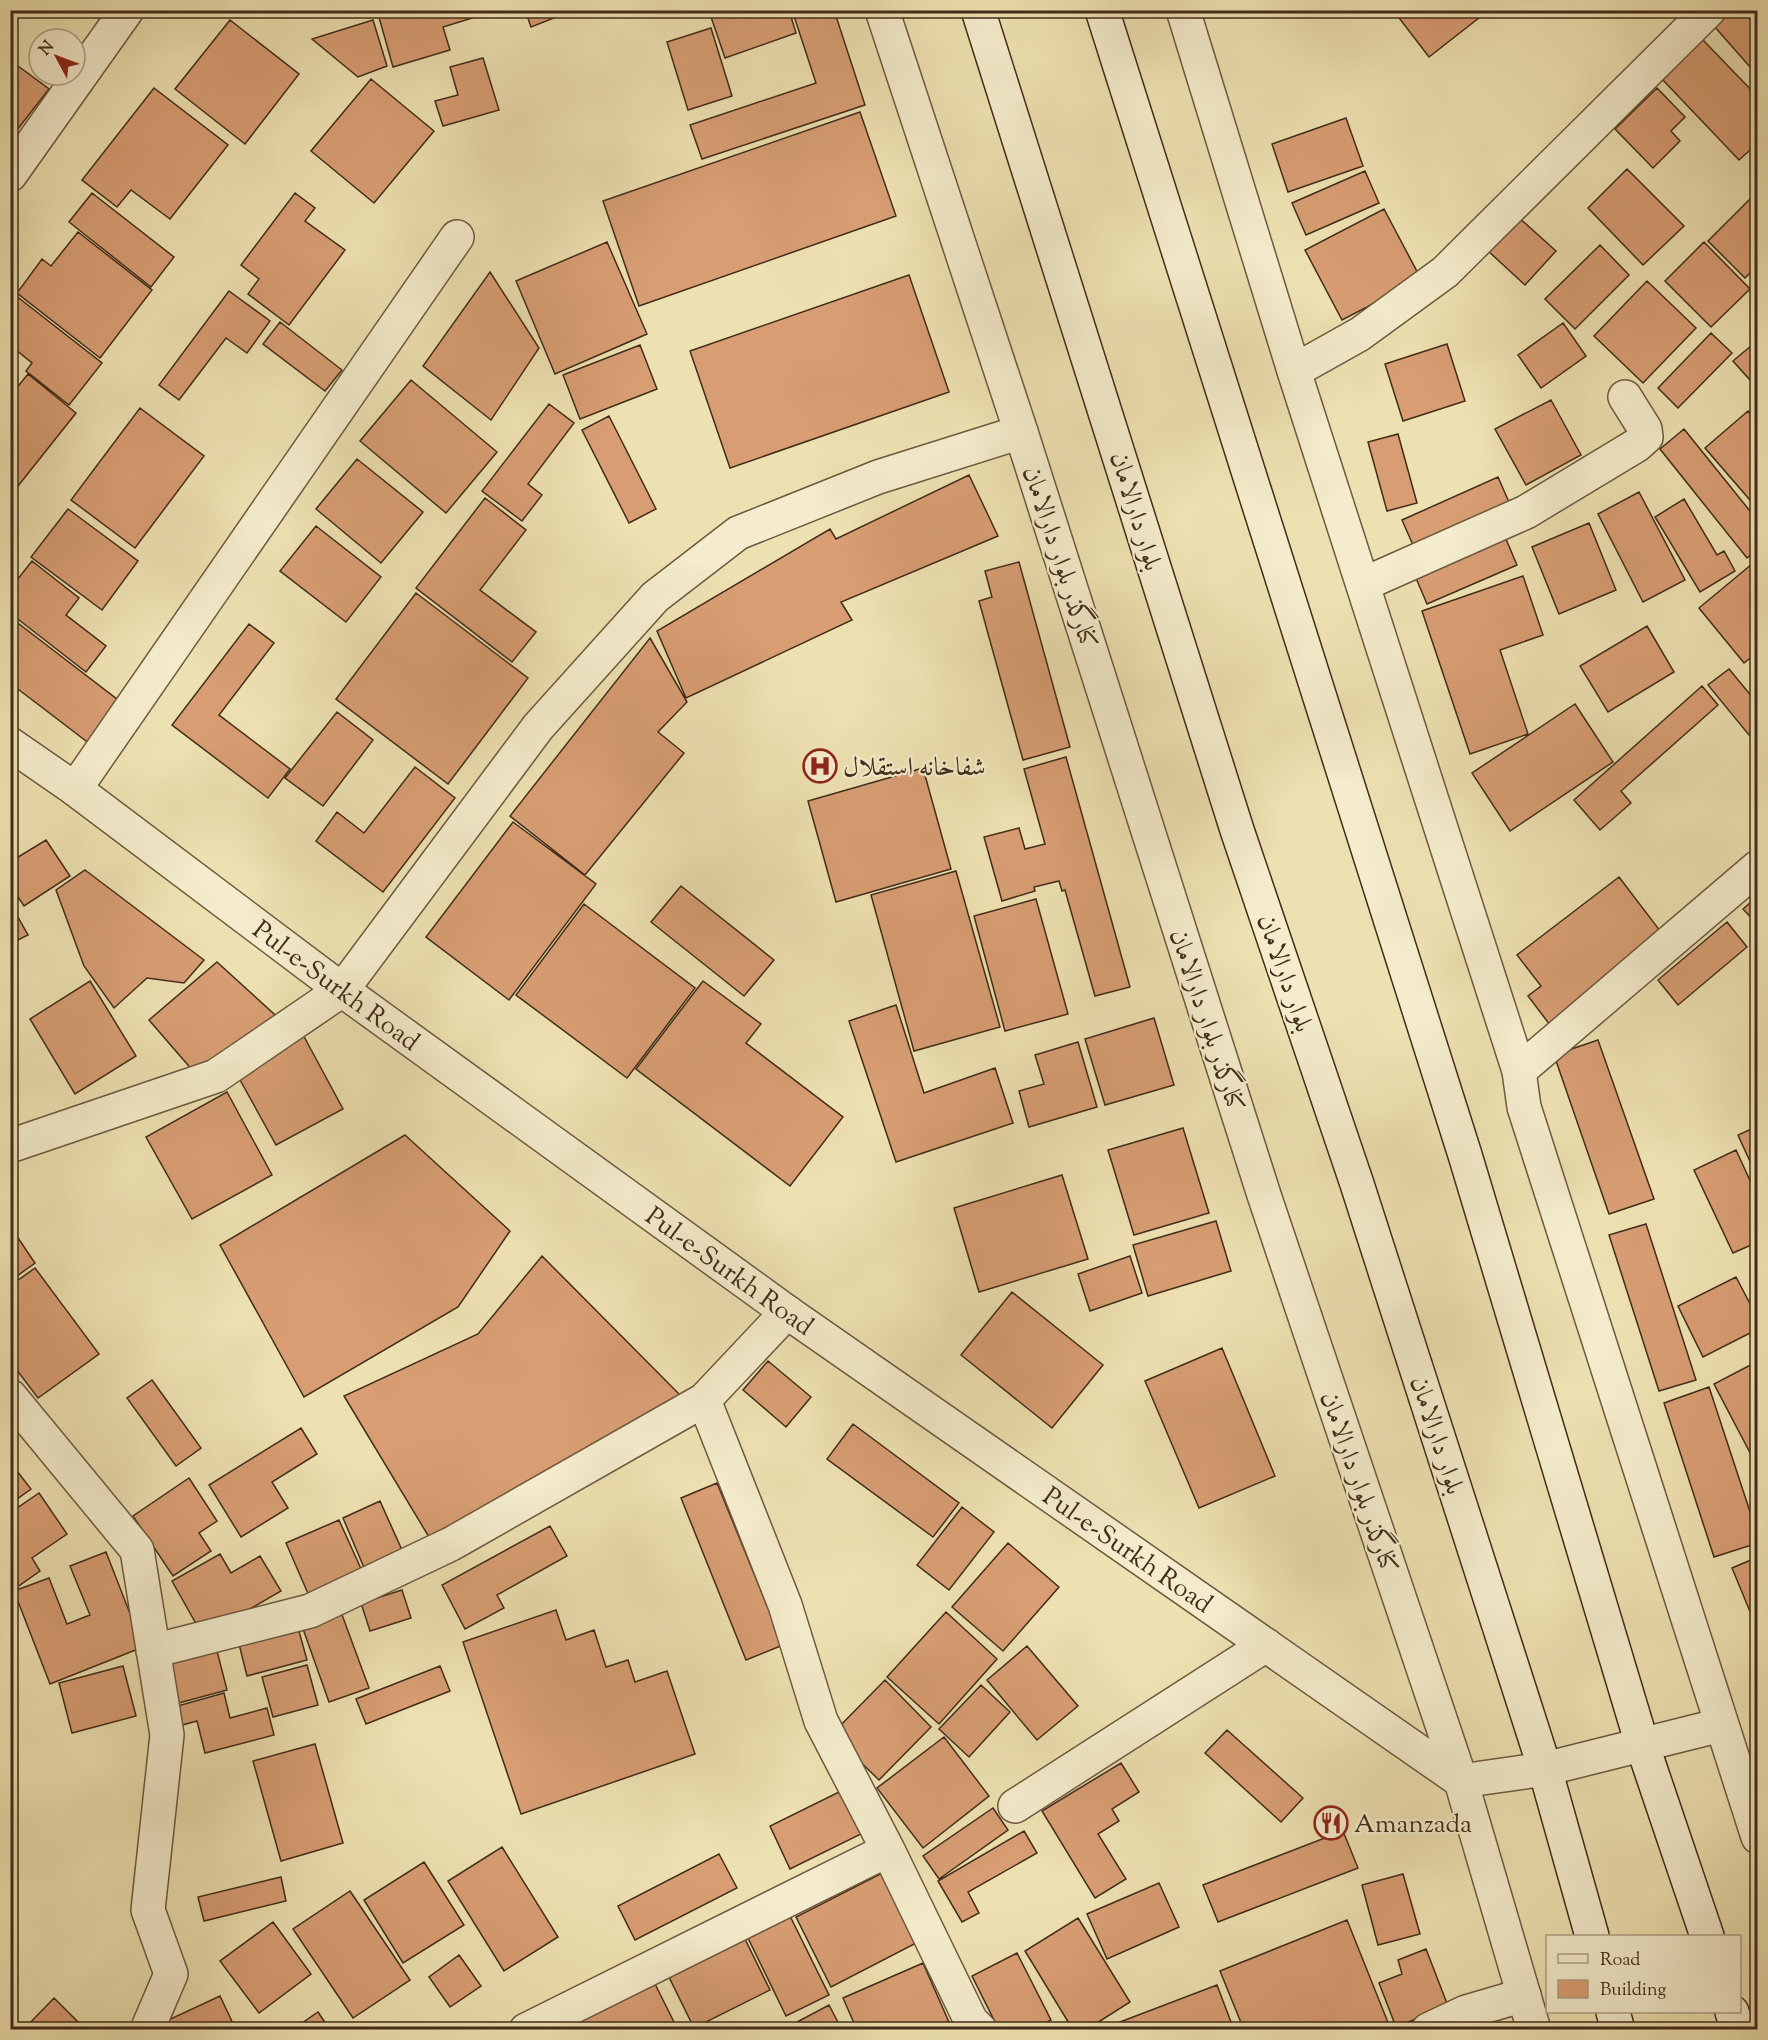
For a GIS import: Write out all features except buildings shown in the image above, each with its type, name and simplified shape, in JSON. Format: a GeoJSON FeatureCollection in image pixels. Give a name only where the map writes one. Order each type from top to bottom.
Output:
{"type":"FeatureCollection","features":[{"type":"Feature","properties":{"kind":"street"},"geometry":{"type":"LineString","coordinates":[[10,176],[127,10]]}},
{"type":"Feature","properties":{"kind":"street","name":"کنارگذر بلوار دارالامان"},"geometry":{"type":"LineString","coordinates":[[882,10],[1021,432],[1260,1183],[1461,1781],[1534,2030]]}},
{"type":"Feature","properties":{"kind":"street","name":"بلوار دارالامان"},"geometry":{"type":"LineString","coordinates":[[978,10],[1237,830],[1361,1195],[1545,1769],[1592,1935]]}},
{"type":"Feature","properties":{"kind":"street"},"geometry":{"type":"LineString","coordinates":[[1102,10],[1465,1155],[1642,1744],[1707,1935]]}},
{"type":"Feature","properties":{"kind":"street"},"geometry":{"type":"LineString","coordinates":[[1183,10],[1294,371],[1519,1071],[1524,1107],[1720,1725],[1758,1837]]}},
{"type":"Feature","properties":{"kind":"street"},"geometry":{"type":"LineString","coordinates":[[1294,371],[1360,334],[1446,272],[1709,10]]}},
{"type":"Feature","properties":{"kind":"street"},"geometry":{"type":"LineString","coordinates":[[75,789],[457,237]]}},
{"type":"Feature","properties":{"kind":"street"},"geometry":{"type":"LineString","coordinates":[[1364,584],[1526,512],[1637,446],[1646,437],[1646,429],[1625,397]]}},
{"type":"Feature","properties":{"kind":"street"},"geometry":{"type":"LineString","coordinates":[[10,1146],[216,1076],[342,990],[538,727],[655,597],[738,534],[878,477],[1021,432]]}},
{"type":"Feature","properties":{"kind":"street","name":"Pul-e-Surkh Road"},"geometry":{"type":"LineString","coordinates":[[10,744],[75,789],[342,990],[787,1312],[1461,1781]]}},
{"type":"Feature","properties":{"kind":"street"},"geometry":{"type":"LineString","coordinates":[[1519,1071],[1758,867]]}},
{"type":"Feature","properties":{"kind":"street"},"geometry":{"type":"LineString","coordinates":[[153,1651],[310,1611],[452,1544],[704,1400],[787,1312]]}},
{"type":"Feature","properties":{"kind":"street"},"geometry":{"type":"LineString","coordinates":[[10,1396],[137,1550],[167,1735],[148,1910],[171,1974],[147,2030]]}},
{"type":"Feature","properties":{"kind":"street"},"geometry":{"type":"LineString","coordinates":[[704,1400],[785,1605],[820,1721],[888,1850],[971,2021],[980,2030]]}},
{"type":"Feature","properties":{"kind":"street"},"geometry":{"type":"LineString","coordinates":[[1015,1806],[1266,1645]]}},
{"type":"Feature","properties":{"kind":"street"},"geometry":{"type":"LineString","coordinates":[[1461,1781],[1545,1769],[1720,1725]]}},
{"type":"Feature","properties":{"kind":"street"},"geometry":{"type":"LineString","coordinates":[[526,2030],[888,1850]]}},
{"type":"Feature","properties":{"kind":"street"},"geometry":{"type":"LineString","coordinates":[[1428,2030],[1466,2012],[1524,1995]]}},
{"type":"Feature","properties":{"kind":"street"},"geometry":{"type":"LineString","coordinates":[[1613,2013],[1618,2030]]}},
{"type":"Feature","properties":{"kind":"street"},"geometry":{"type":"LineString","coordinates":[[1732,2013],[1738,2030]]}},
{"type":"Feature","properties":{"kind":"place","name":"شفاخانه استقلال"},"geometry":{"type":"Point","coordinates":[820,766]}},
{"type":"Feature","properties":{"kind":"place","name":"Amanzada"},"geometry":{"type":"Point","coordinates":[1331,1823]}}]}
